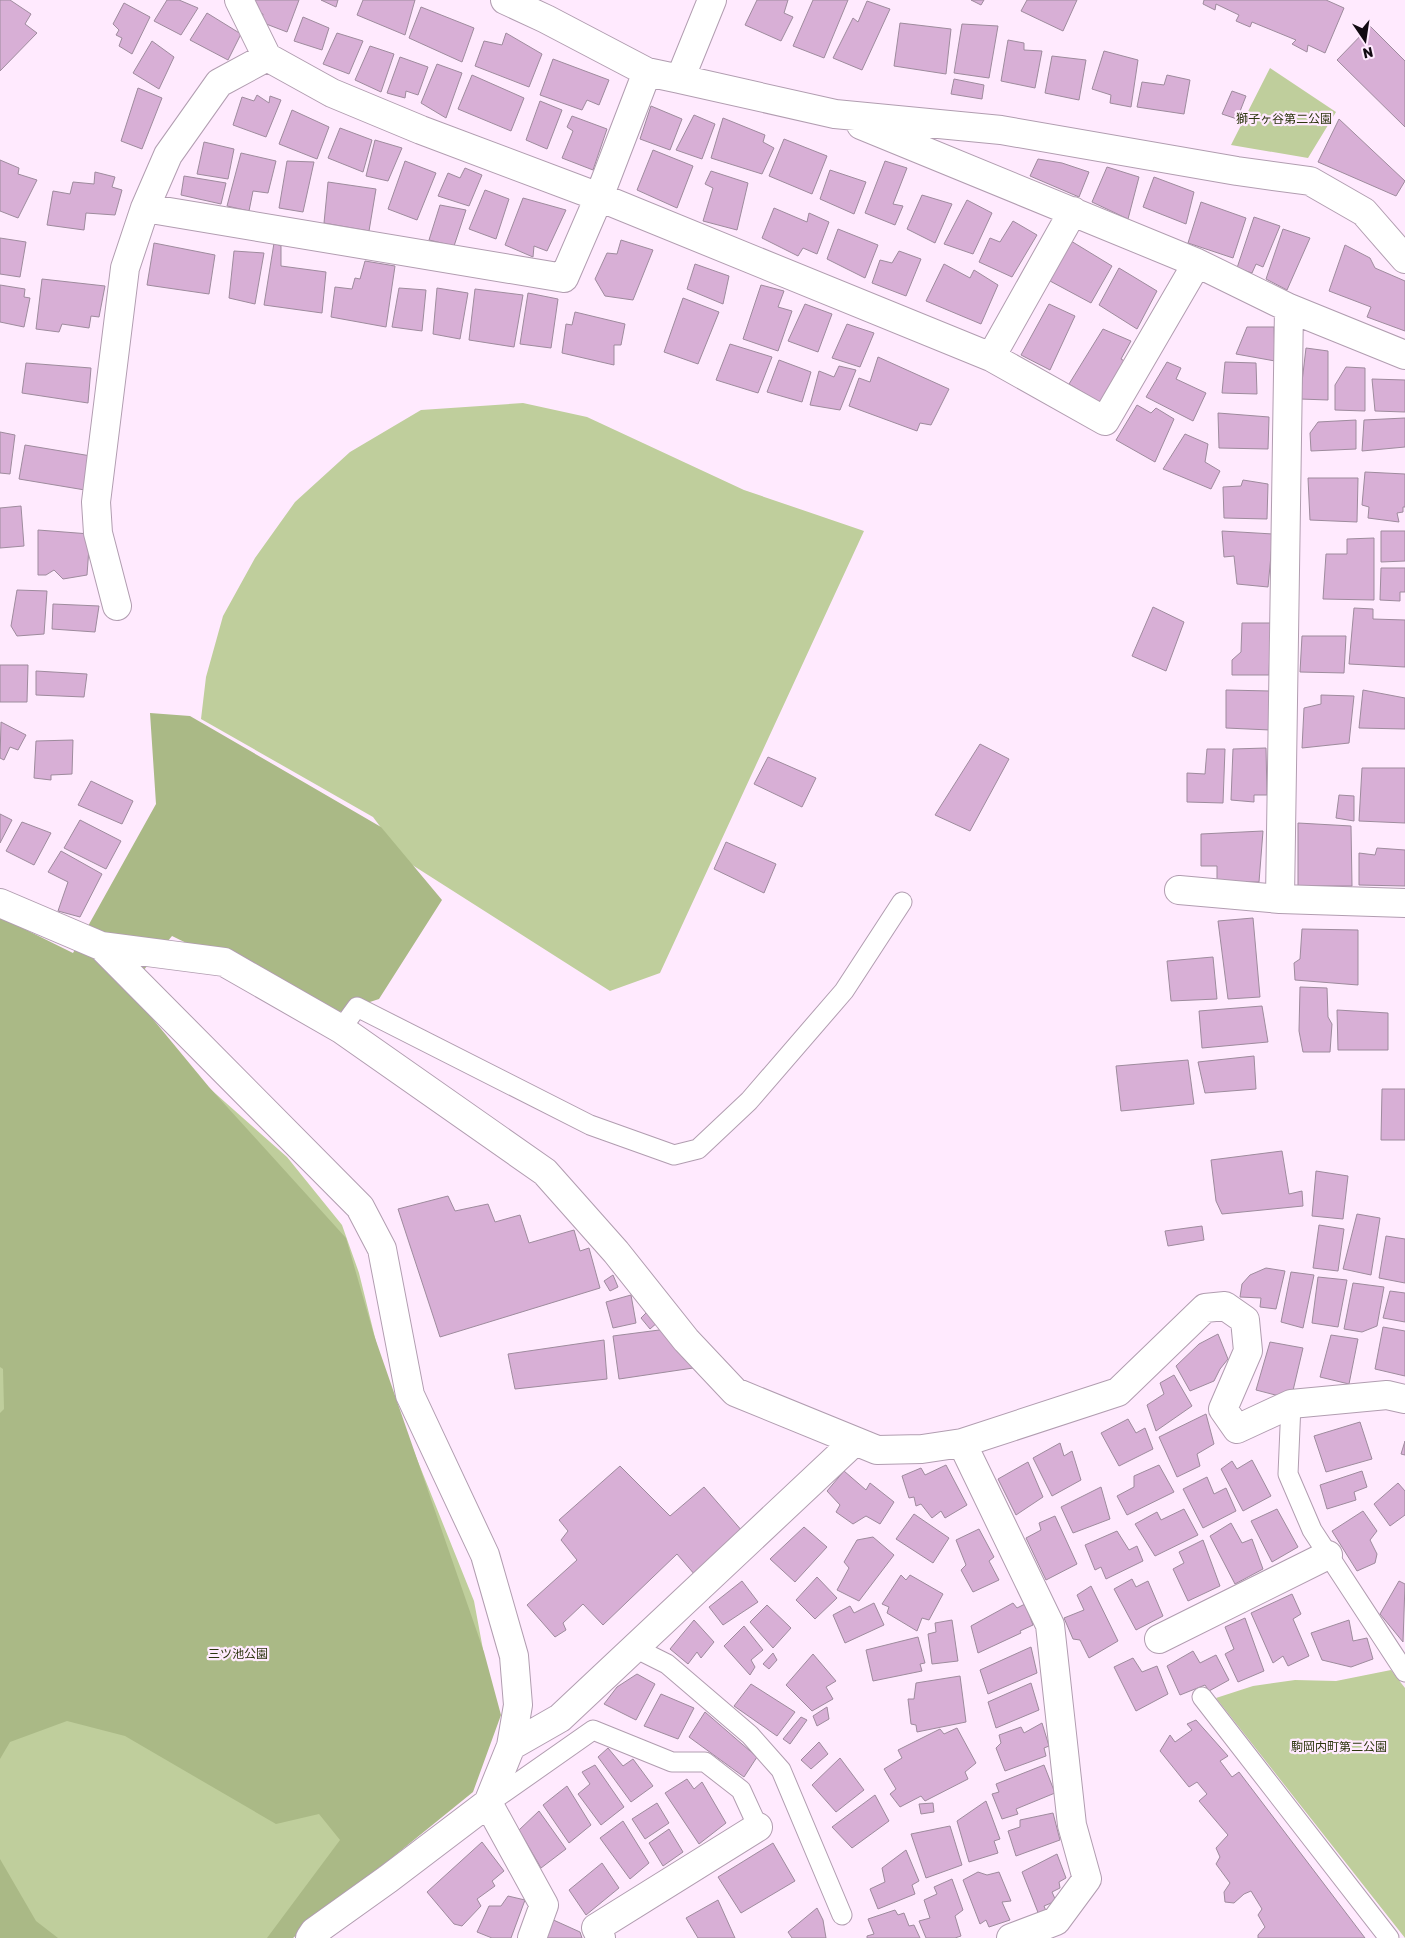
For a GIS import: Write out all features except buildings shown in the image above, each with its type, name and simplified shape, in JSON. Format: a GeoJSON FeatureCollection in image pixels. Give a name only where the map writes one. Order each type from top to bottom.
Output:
{"type":"FeatureCollection","features":[{"type":"Feature","properties":{"kind":"street"},"geometry":{"type":"LineString","coordinates":[[239,0],[267,56],[332,93],[421,130],[599,197],[991,357],[1105,421],[1197,263]]}},
{"type":"Feature","properties":{"kind":"street"},"geometry":{"type":"LineString","coordinates":[[505,0],[546,19],[647,72],[680,80],[835,114],[1001,130],[1238,171],[1310,181],[1364,212],[1405,259]]}},
{"type":"Feature","properties":{"kind":"street"},"geometry":{"type":"LineString","coordinates":[[680,80],[712,0]]}},
{"type":"Feature","properties":{"kind":"street"},"geometry":{"type":"LineString","coordinates":[[117,606],[98,533],[96,502],[125,268],[145,208],[168,155],[219,83],[267,56]]}},
{"type":"Feature","properties":{"kind":"street"},"geometry":{"type":"LineString","coordinates":[[145,208],[564,278],[599,197],[647,72]]}},
{"type":"Feature","properties":{"kind":"street"},"geometry":{"type":"LineString","coordinates":[[835,114],[1197,263],[1289,308],[1405,355]]}},
{"type":"Feature","properties":{"kind":"street"},"geometry":{"type":"LineString","coordinates":[[991,357],[1073,211]]}},
{"type":"Feature","properties":{"kind":"street"},"geometry":{"type":"LineString","coordinates":[[1280,899],[1289,308]]}},
{"type":"Feature","properties":{"kind":"street"},"geometry":{"type":"LineString","coordinates":[[1178,890],[1280,899],[1405,903]]}},
{"type":"Feature","properties":{"kind":"street"},"geometry":{"type":"LineString","coordinates":[[0,903],[101,946],[224,962],[341,1029],[545,1172],[616,1252],[686,1340],[735,1392],[877,1450],[922,1450],[962,1443],[1118,1392],[1205,1308],[1225,1306],[1245,1320],[1248,1351],[1223,1408],[1237,1428],[1291,1404],[1387,1395],[1405,1399]]}},
{"type":"Feature","properties":{"kind":"street"},"geometry":{"type":"LineString","coordinates":[[101,946],[360,1207],[382,1248],[410,1395],[485,1555],[514,1656],[518,1705],[511,1746],[488,1803],[314,1932],[310,1938]]}},
{"type":"Feature","properties":{"kind":"street"},"geometry":{"type":"LineString","coordinates":[[511,1746],[560,1718],[855,1441]]}},
{"type":"Feature","properties":{"kind":"street"},"geometry":{"type":"LineString","coordinates":[[962,1443],[1050,1625],[1072,1825],[1087,1879],[1056,1921],[1011,1938]]}},
{"type":"Feature","properties":{"kind":"street"},"geometry":{"type":"LineString","coordinates":[[1159,1639],[1328,1556]]}},
{"type":"Feature","properties":{"kind":"street"},"geometry":{"type":"LineString","coordinates":[[488,1803],[544,1905],[532,1938]]}},
{"type":"Feature","properties":{"kind":"street"},"geometry":{"type":"LineString","coordinates":[[601,1938],[596,1928],[758,1827]]}},
{"type":"Feature","properties":{"kind":"lane"},"geometry":{"type":"LineString","coordinates":[[341,1029],[357,1007],[590,1125],[674,1155],[698,1149],[749,1101],[844,991],[902,902]]}},
{"type":"Feature","properties":{"kind":"lane"},"geometry":{"type":"LineString","coordinates":[[1291,1404],[1288,1474],[1312,1530],[1405,1672]]}},
{"type":"Feature","properties":{"kind":"lane"},"geometry":{"type":"LineString","coordinates":[[635,1648],[667,1664],[750,1734],[781,1770],[842,1915]]}},
{"type":"Feature","properties":{"kind":"lane"},"geometry":{"type":"LineString","coordinates":[[1202,1697],[1390,1938]]}},
{"type":"Feature","properties":{"kind":"lane"},"geometry":{"type":"LineString","coordinates":[[488,1803],[593,1730],[672,1762],[704,1762],[740,1790],[758,1827]]}},
{"type":"Feature","properties":{"kind":"green space","name":"獅子ヶ谷第二公園"},"geometry":{"type":"Polygon","coordinates":[[[1270,68],[1336,112],[1308,158],[1231,145],[1270,68]]]}},
{"type":"Feature","properties":{"kind":"green space"},"geometry":{"type":"Polygon","coordinates":[[[523,403],[587,417],[744,490],[864,531],[660,973],[610,991],[406,861],[373,817],[201,719],[206,677],[223,616],[255,558],[295,502],[350,452],[421,410],[523,403]]]}},
{"type":"Feature","properties":{"kind":"green space","name":"三ツ池公園"},"geometry":{"type":"Polygon","coordinates":[[[150,713],[190,716],[381,827],[442,900],[379,999],[333,1014],[172,936],[128,989],[209,1087],[346,1238],[374,1335],[484,1652],[501,1715],[473,1792],[293,1938],[267,1938],[340,1840],[319,1814],[276,1824],[125,1736],[67,1721],[10,1742],[0,1759],[0,1413],[4,1409],[3,1369],[0,1367],[0,917],[73,953],[156,804],[150,713]]]}},
{"type":"Feature","properties":{"kind":"green space","name":"三ツ池公園"},"geometry":{"type":"Polygon","coordinates":[[[0,932],[76,970],[287,1157],[342,1225],[359,1273],[386,1382],[474,1601],[490,1687],[280,1938],[0,1938],[0,932]]]}},
{"type":"Feature","properties":{"kind":"green space","name":"駒岡内町第二公園"},"geometry":{"type":"Polygon","coordinates":[[[1391,1670],[1405,1688],[1405,1938],[1216,1698],[1253,1686],[1295,1680],[1336,1681],[1391,1670]]]}},
{"type":"Feature","properties":{"kind":"green space"},"geometry":{"type":"Polygon","coordinates":[[[0,1859],[36,1921],[58,1938],[0,1938],[0,1859]]]}}]}
